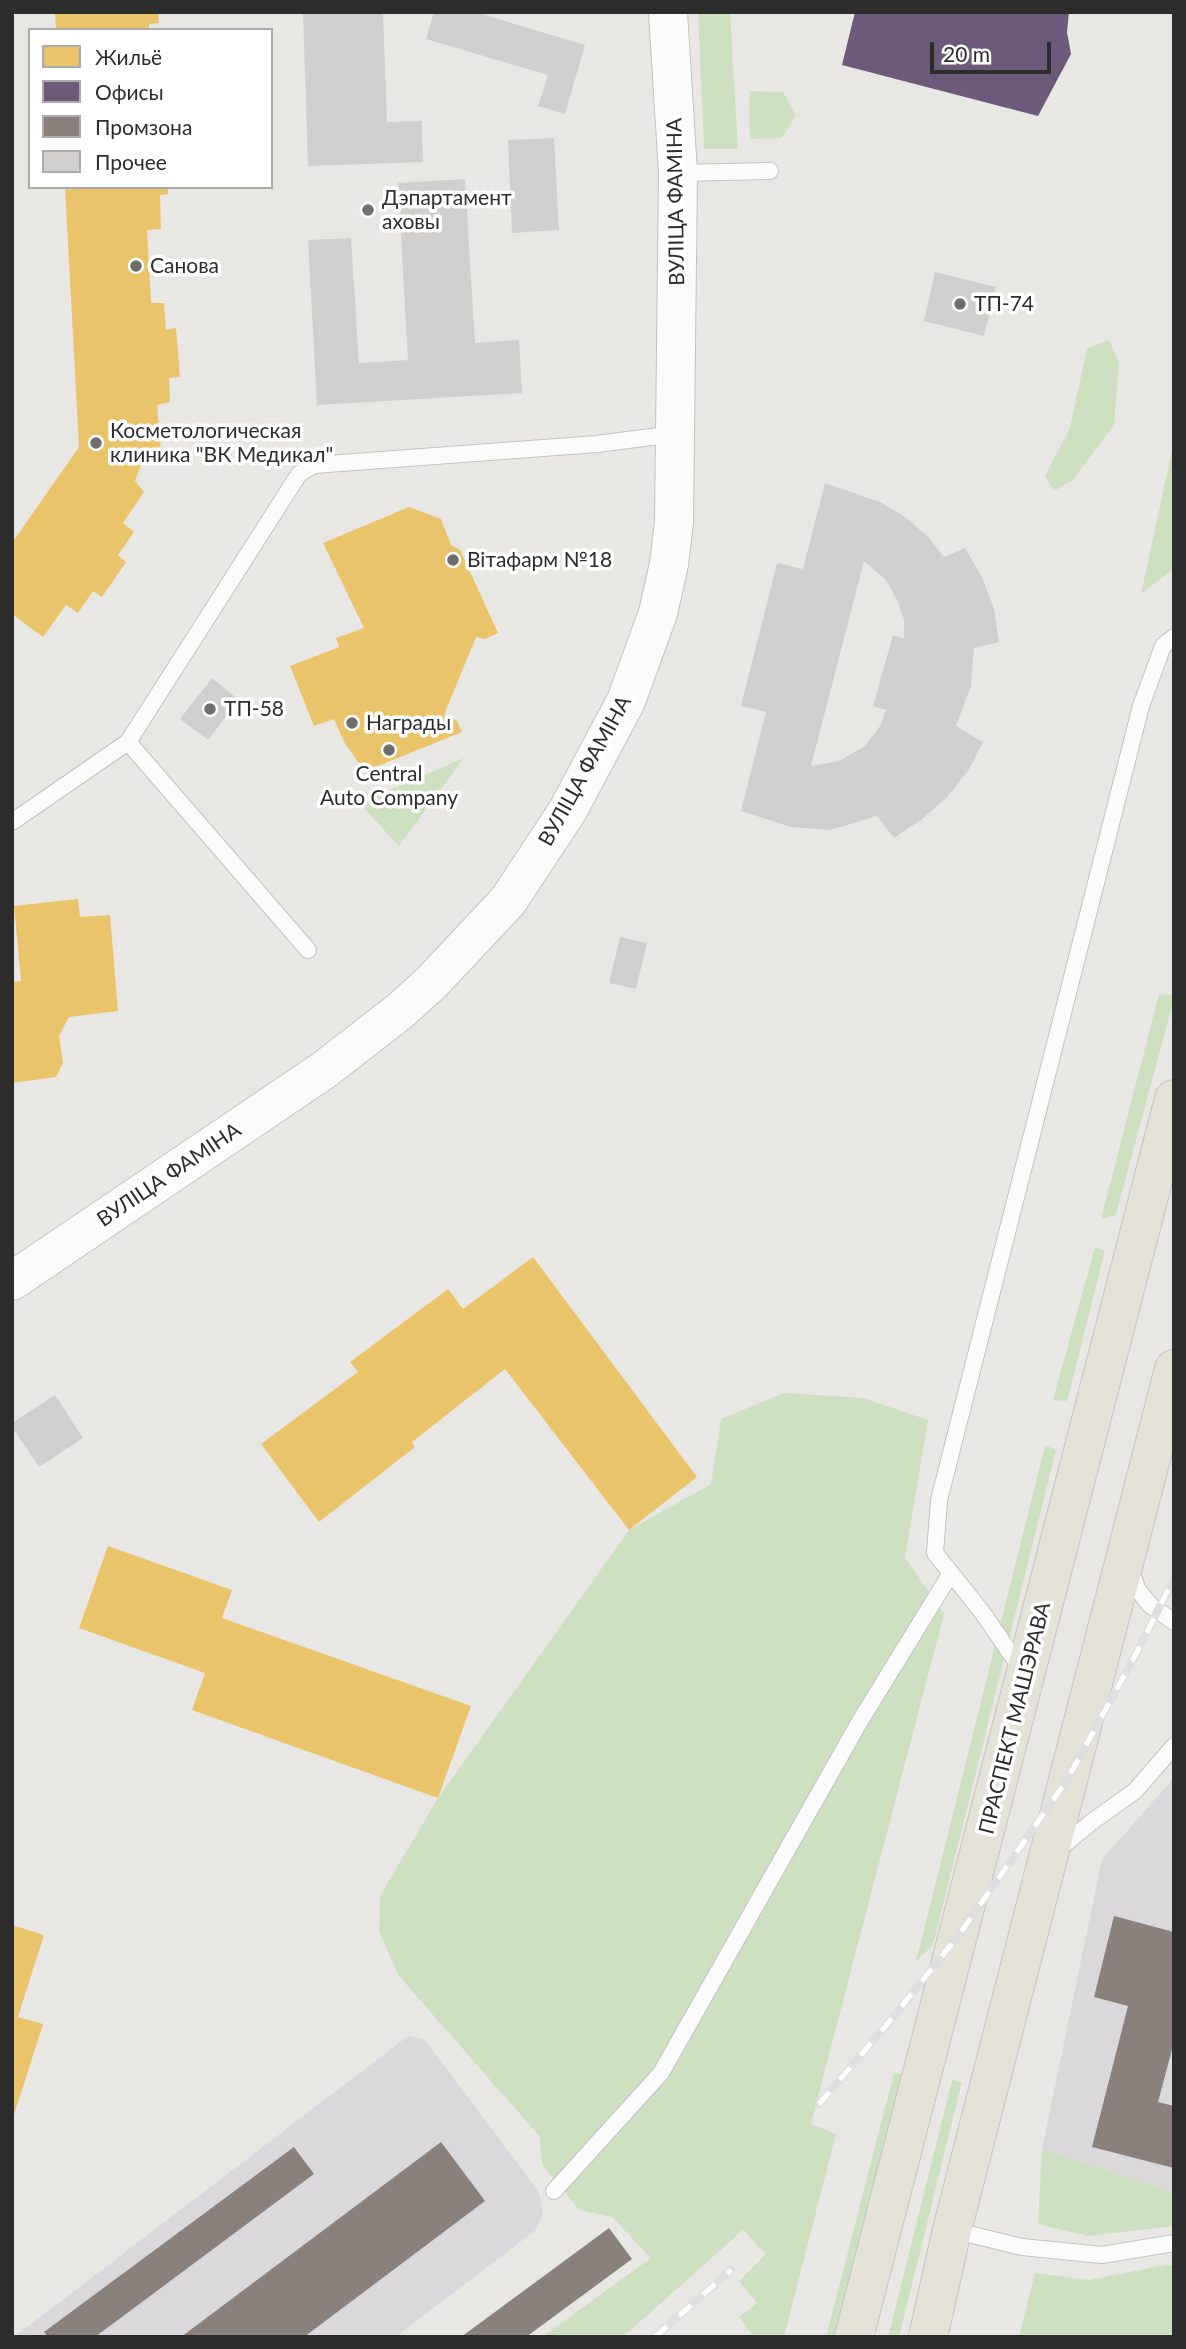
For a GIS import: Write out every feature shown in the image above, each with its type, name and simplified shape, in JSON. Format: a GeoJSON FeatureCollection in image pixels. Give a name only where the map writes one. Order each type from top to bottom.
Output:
{"type":"FeatureCollection","features":[{"type":"Feature","properties":{"kind":"main road","name":"ПРАСПЕКТ МАШЭРАВА"},"geometry":{"type":"LineString","coordinates":[[854,2337],[1174,1099]]}},
{"type":"Feature","properties":{"kind":"main road"},"geometry":{"type":"LineString","coordinates":[[928,2337],[952,2230],[1174,1369]]}},
{"type":"Feature","properties":{"kind":"street","name":"ВУЛІЦА ФАМІНА"},"geometry":{"type":"LineString","coordinates":[[12,1282],[342,1057],[401,1011],[432,982],[508,901],[568,810],[620,713],[658,613],[669,564],[674,522],[678,173],[668,12]]}},
{"type":"Feature","properties":{"kind":"lane"},"geometry":{"type":"LineString","coordinates":[[678,173],[770,171]]}},
{"type":"Feature","properties":{"kind":"lane"},"geometry":{"type":"LineString","coordinates":[[12,821],[128,741],[291,485],[299,474],[314,465],[597,444],[676,434]]}},
{"type":"Feature","properties":{"kind":"lane"},"geometry":{"type":"LineString","coordinates":[[1026,1676],[982,1612],[935,1553],[939,1500],[1140,706],[1163,646],[1174,637]]}},
{"type":"Feature","properties":{"kind":"lane"},"geometry":{"type":"LineString","coordinates":[[128,741],[308,950]]}},
{"type":"Feature","properties":{"kind":"lane"},"geometry":{"type":"LineString","coordinates":[[1130,1540],[1130,1570],[1138,1590],[1150,1605],[1174,1622]]}},
{"type":"Feature","properties":{"kind":"lane"},"geometry":{"type":"LineString","coordinates":[[554,2190],[661,2073],[860,1721],[951,1573]]}},
{"type":"Feature","properties":{"kind":"lane"},"geometry":{"type":"LineString","coordinates":[[1047,1859],[1135,1791],[1174,1746]]}},
{"type":"Feature","properties":{"kind":"lane"},"geometry":{"type":"LineString","coordinates":[[952,2230],[1022,2247],[1102,2255],[1174,2243]]}},
{"type":"Feature","properties":{"kind":"shaded area"},"geometry":{"type":"Polygon","coordinates":[[[1174,1778],[1174,2192],[1042,2149],[1102,1859],[1174,1778]]]}},
{"type":"Feature","properties":{"kind":"shaded area"},"geometry":{"type":"Polygon","coordinates":[[[408,2036],[424,2039],[538,2190],[543,2212],[536,2230],[395,2337],[14,2337],[408,2036]]]}},
{"type":"Feature","properties":{"kind":"green space"},"geometry":{"type":"Polygon","coordinates":[[[698,12],[730,12],[738,149],[704,149],[698,12]]]}},
{"type":"Feature","properties":{"kind":"green space"},"geometry":{"type":"Polygon","coordinates":[[[749,91],[783,92],[796,115],[782,138],[750,139],[749,91]]]}},
{"type":"Feature","properties":{"kind":"green space"},"geometry":{"type":"Polygon","coordinates":[[[1109,340],[1119,362],[1114,425],[1072,481],[1054,491],[1045,476],[1070,428],[1087,348],[1109,340]]]}},
{"type":"Feature","properties":{"kind":"green space"},"geometry":{"type":"Polygon","coordinates":[[[1174,441],[1174,569],[1141,594],[1174,441]]]}},
{"type":"Feature","properties":{"kind":"green space"},"geometry":{"type":"Polygon","coordinates":[[[464,758],[399,846],[359,803],[464,758]]]}},
{"type":"Feature","properties":{"kind":"green space"},"geometry":{"type":"Polygon","coordinates":[[[1159,994],[1174,995],[1174,998],[1116,1215],[1101,1219],[1159,994]]]}},
{"type":"Feature","properties":{"kind":"green space"},"geometry":{"type":"Polygon","coordinates":[[[1095,1247],[1105,1251],[1067,1401],[1053,1400],[1095,1247]]]}},
{"type":"Feature","properties":{"kind":"green space"},"geometry":{"type":"Polygon","coordinates":[[[784,1393],[863,1398],[928,1420],[905,1557],[944,1614],[811,2124],[836,2134],[784,2337],[754,2337],[739,2317],[757,2303],[739,2281],[766,2254],[743,2230],[623,2337],[542,2337],[651,2258],[612,2217],[579,2210],[542,2164],[540,2137],[399,1976],[379,1932],[380,1896],[438,1798],[629,1530],[711,1484],[721,1419],[784,1393]]]}},
{"type":"Feature","properties":{"kind":"green space"},"geometry":{"type":"Polygon","coordinates":[[[1045,1445],[1056,1450],[933,1945],[916,1961],[1045,1445]]]}},
{"type":"Feature","properties":{"kind":"green space"},"geometry":{"type":"Polygon","coordinates":[[[894,2073],[905,2075],[842,2313],[833,2337],[826,2337],[894,2073]]]}},
{"type":"Feature","properties":{"kind":"green space"},"geometry":{"type":"Polygon","coordinates":[[[952,2080],[962,2082],[899,2337],[888,2337],[952,2080]]]}},
{"type":"Feature","properties":{"kind":"green space"},"geometry":{"type":"Polygon","coordinates":[[[1042,2149],[1174,2192],[1174,2226],[1088,2236],[1038,2224],[1042,2149]]]}},
{"type":"Feature","properties":{"kind":"green space"},"geometry":{"type":"Polygon","coordinates":[[[1174,2265],[1174,2337],[1019,2337],[1035,2273],[1089,2280],[1174,2265]]]}},
{"type":"Feature","properties":{"kind":"building: Жильё"},"geometry":{"type":"Polygon","coordinates":[[[55,12],[158,12],[159,23],[149,24],[149,28],[56,28],[55,12]]]}},
{"type":"Feature","properties":{"kind":"building: Жильё"},"geometry":{"type":"Polygon","coordinates":[[[65,189],[168,189],[168,194],[160,195],[161,229],[147,230],[151,303],[164,303],[166,330],[176,328],[180,377],[169,378],[170,402],[157,405],[161,451],[146,452],[135,481],[144,492],[123,523],[134,532],[118,555],[126,562],[102,597],[93,591],[78,613],[66,605],[43,637],[12,614],[12,543],[79,447],[65,189]]]}},
{"type":"Feature","properties":{"kind":"building: Жильё"},"geometry":{"type":"Polygon","coordinates":[[[409,507],[441,519],[451,545],[460,550],[498,633],[485,639],[476,637],[444,715],[457,721],[462,732],[373,768],[360,765],[344,742],[334,719],[314,726],[290,666],[339,647],[336,638],[364,628],[323,543],[409,507]]]}},
{"type":"Feature","properties":{"kind":"building: Жильё"},"geometry":{"type":"Polygon","coordinates":[[[78,899],[80,917],[110,915],[118,1011],[69,1017],[59,1036],[63,1063],[56,1077],[12,1083],[12,982],[21,981],[14,906],[78,899]]]}},
{"type":"Feature","properties":{"kind":"building: Жильё"},"geometry":{"type":"Polygon","coordinates":[[[533,1257],[697,1477],[629,1530],[505,1369],[412,1442],[415,1447],[319,1522],[261,1444],[358,1372],[350,1362],[448,1289],[463,1309],[533,1257]]]}},
{"type":"Feature","properties":{"kind":"building: Жильё"},"geometry":{"type":"Polygon","coordinates":[[[108,1546],[232,1590],[222,1618],[471,1706],[438,1798],[192,1710],[205,1673],[79,1628],[108,1546]]]}},
{"type":"Feature","properties":{"kind":"building: Жильё"},"geometry":{"type":"Polygon","coordinates":[[[12,1925],[44,1935],[18,2017],[43,2024],[13,2118],[12,1925]]]}},
{"type":"Feature","properties":{"kind":"building: Офисы"},"geometry":{"type":"Polygon","coordinates":[[[855,12],[1069,12],[1067,32],[1071,54],[1038,116],[842,65],[855,12]]]}},
{"type":"Feature","properties":{"kind":"building: Промзона"},"geometry":{"type":"Polygon","coordinates":[[[1114,1916],[1174,1932],[1174,2042],[1158,2102],[1174,2106],[1174,2168],[1092,2147],[1128,2006],[1094,1997],[1114,1916]]]}},
{"type":"Feature","properties":{"kind":"building: Промзона"},"geometry":{"type":"Polygon","coordinates":[[[441,2142],[485,2201],[304,2337],[181,2337],[441,2142]]]}},
{"type":"Feature","properties":{"kind":"building: Промзона"},"geometry":{"type":"Polygon","coordinates":[[[294,2147],[314,2174],[95,2337],[48,2337],[44,2332],[294,2147]]]}},
{"type":"Feature","properties":{"kind":"building: Промзона"},"geometry":{"type":"Polygon","coordinates":[[[609,2228],[632,2259],[526,2337],[461,2337],[609,2228]]]}},
{"type":"Feature","properties":{"kind":"building: Прочее"},"geometry":{"type":"Polygon","coordinates":[[[303,12],[383,12],[387,122],[422,121],[423,162],[308,166],[303,12]]]}},
{"type":"Feature","properties":{"kind":"building: Прочее"},"geometry":{"type":"Polygon","coordinates":[[[434,12],[475,12],[585,45],[565,114],[538,106],[548,75],[426,39],[434,12]]]}},
{"type":"Feature","properties":{"kind":"building: Прочее"},"geometry":{"type":"Polygon","coordinates":[[[554,138],[559,230],[512,233],[508,140],[554,138]]]}},
{"type":"Feature","properties":{"kind":"building: Прочее"},"geometry":{"type":"Polygon","coordinates":[[[465,179],[475,343],[519,340],[522,393],[317,405],[308,240],[351,238],[359,363],[408,360],[398,183],[465,179]]]}},
{"type":"Feature","properties":{"kind":"building: Прочее","name":"ТП-74"},"geometry":{"type":"Polygon","coordinates":[[[935,272],[996,287],[984,336],[924,321],[935,272]]]}},
{"type":"Feature","properties":{"kind":"building: Прочее"},"geometry":{"type":"Polygon","coordinates":[[[825,483],[880,502],[907,518],[929,538],[944,557],[965,548],[982,577],[994,609],[999,642],[974,648],[971,686],[956,726],[983,742],[968,771],[947,797],[922,819],[894,838],[877,816],[830,830],[791,827],[741,811],[766,712],[741,706],[777,563],[803,569],[825,483]],[[864,561],[811,766],[839,761],[865,746],[880,726],[886,710],[873,706],[893,635],[904,639],[904,620],[886,580],[864,561]]]}},
{"type":"Feature","properties":{"kind":"building: Прочее","name":"ТП-58"},"geometry":{"type":"Polygon","coordinates":[[[212,678],[239,700],[208,740],[180,719],[212,678]]]}},
{"type":"Feature","properties":{"kind":"building: Прочее"},"geometry":{"type":"Polygon","coordinates":[[[620,937],[647,943],[636,989],[609,983],[620,937]]]}},
{"type":"Feature","properties":{"kind":"building: Прочее"},"geometry":{"type":"Polygon","coordinates":[[[55,1395],[83,1438],[39,1467],[12,1423],[55,1395]]]}},
{"type":"Feature","properties":{"kind":"railway"},"geometry":{"type":"LineString","coordinates":[[819,2104],[959,1935],[1067,1780],[1174,1578]]}},
{"type":"Feature","properties":{"kind":"railway"},"geometry":{"type":"LineString","coordinates":[[655,2337],[731,2270]]}},
{"type":"Feature","properties":{"kind":"place","name":"Дэпартамент аховы"},"geometry":{"type":"Point","coordinates":[368,210]}},
{"type":"Feature","properties":{"kind":"place","name":"Санова"},"geometry":{"type":"Point","coordinates":[136,266]}},
{"type":"Feature","properties":{"kind":"place","name":"ТП-74"},"geometry":{"type":"Point","coordinates":[960,304]}},
{"type":"Feature","properties":{"kind":"place","name":"Косметологическая клиника \"ВК Медикал\""},"geometry":{"type":"Point","coordinates":[96,443]}},
{"type":"Feature","properties":{"kind":"place","name":"Вітафарм №18"},"geometry":{"type":"Point","coordinates":[453,560]}},
{"type":"Feature","properties":{"kind":"place","name":"ТП-58"},"geometry":{"type":"Point","coordinates":[210,709]}},
{"type":"Feature","properties":{"kind":"place","name":"Награды"},"geometry":{"type":"Point","coordinates":[352,723]}},
{"type":"Feature","properties":{"kind":"place","name":"Central Auto Company"},"geometry":{"type":"Point","coordinates":[389,750]}}]}
